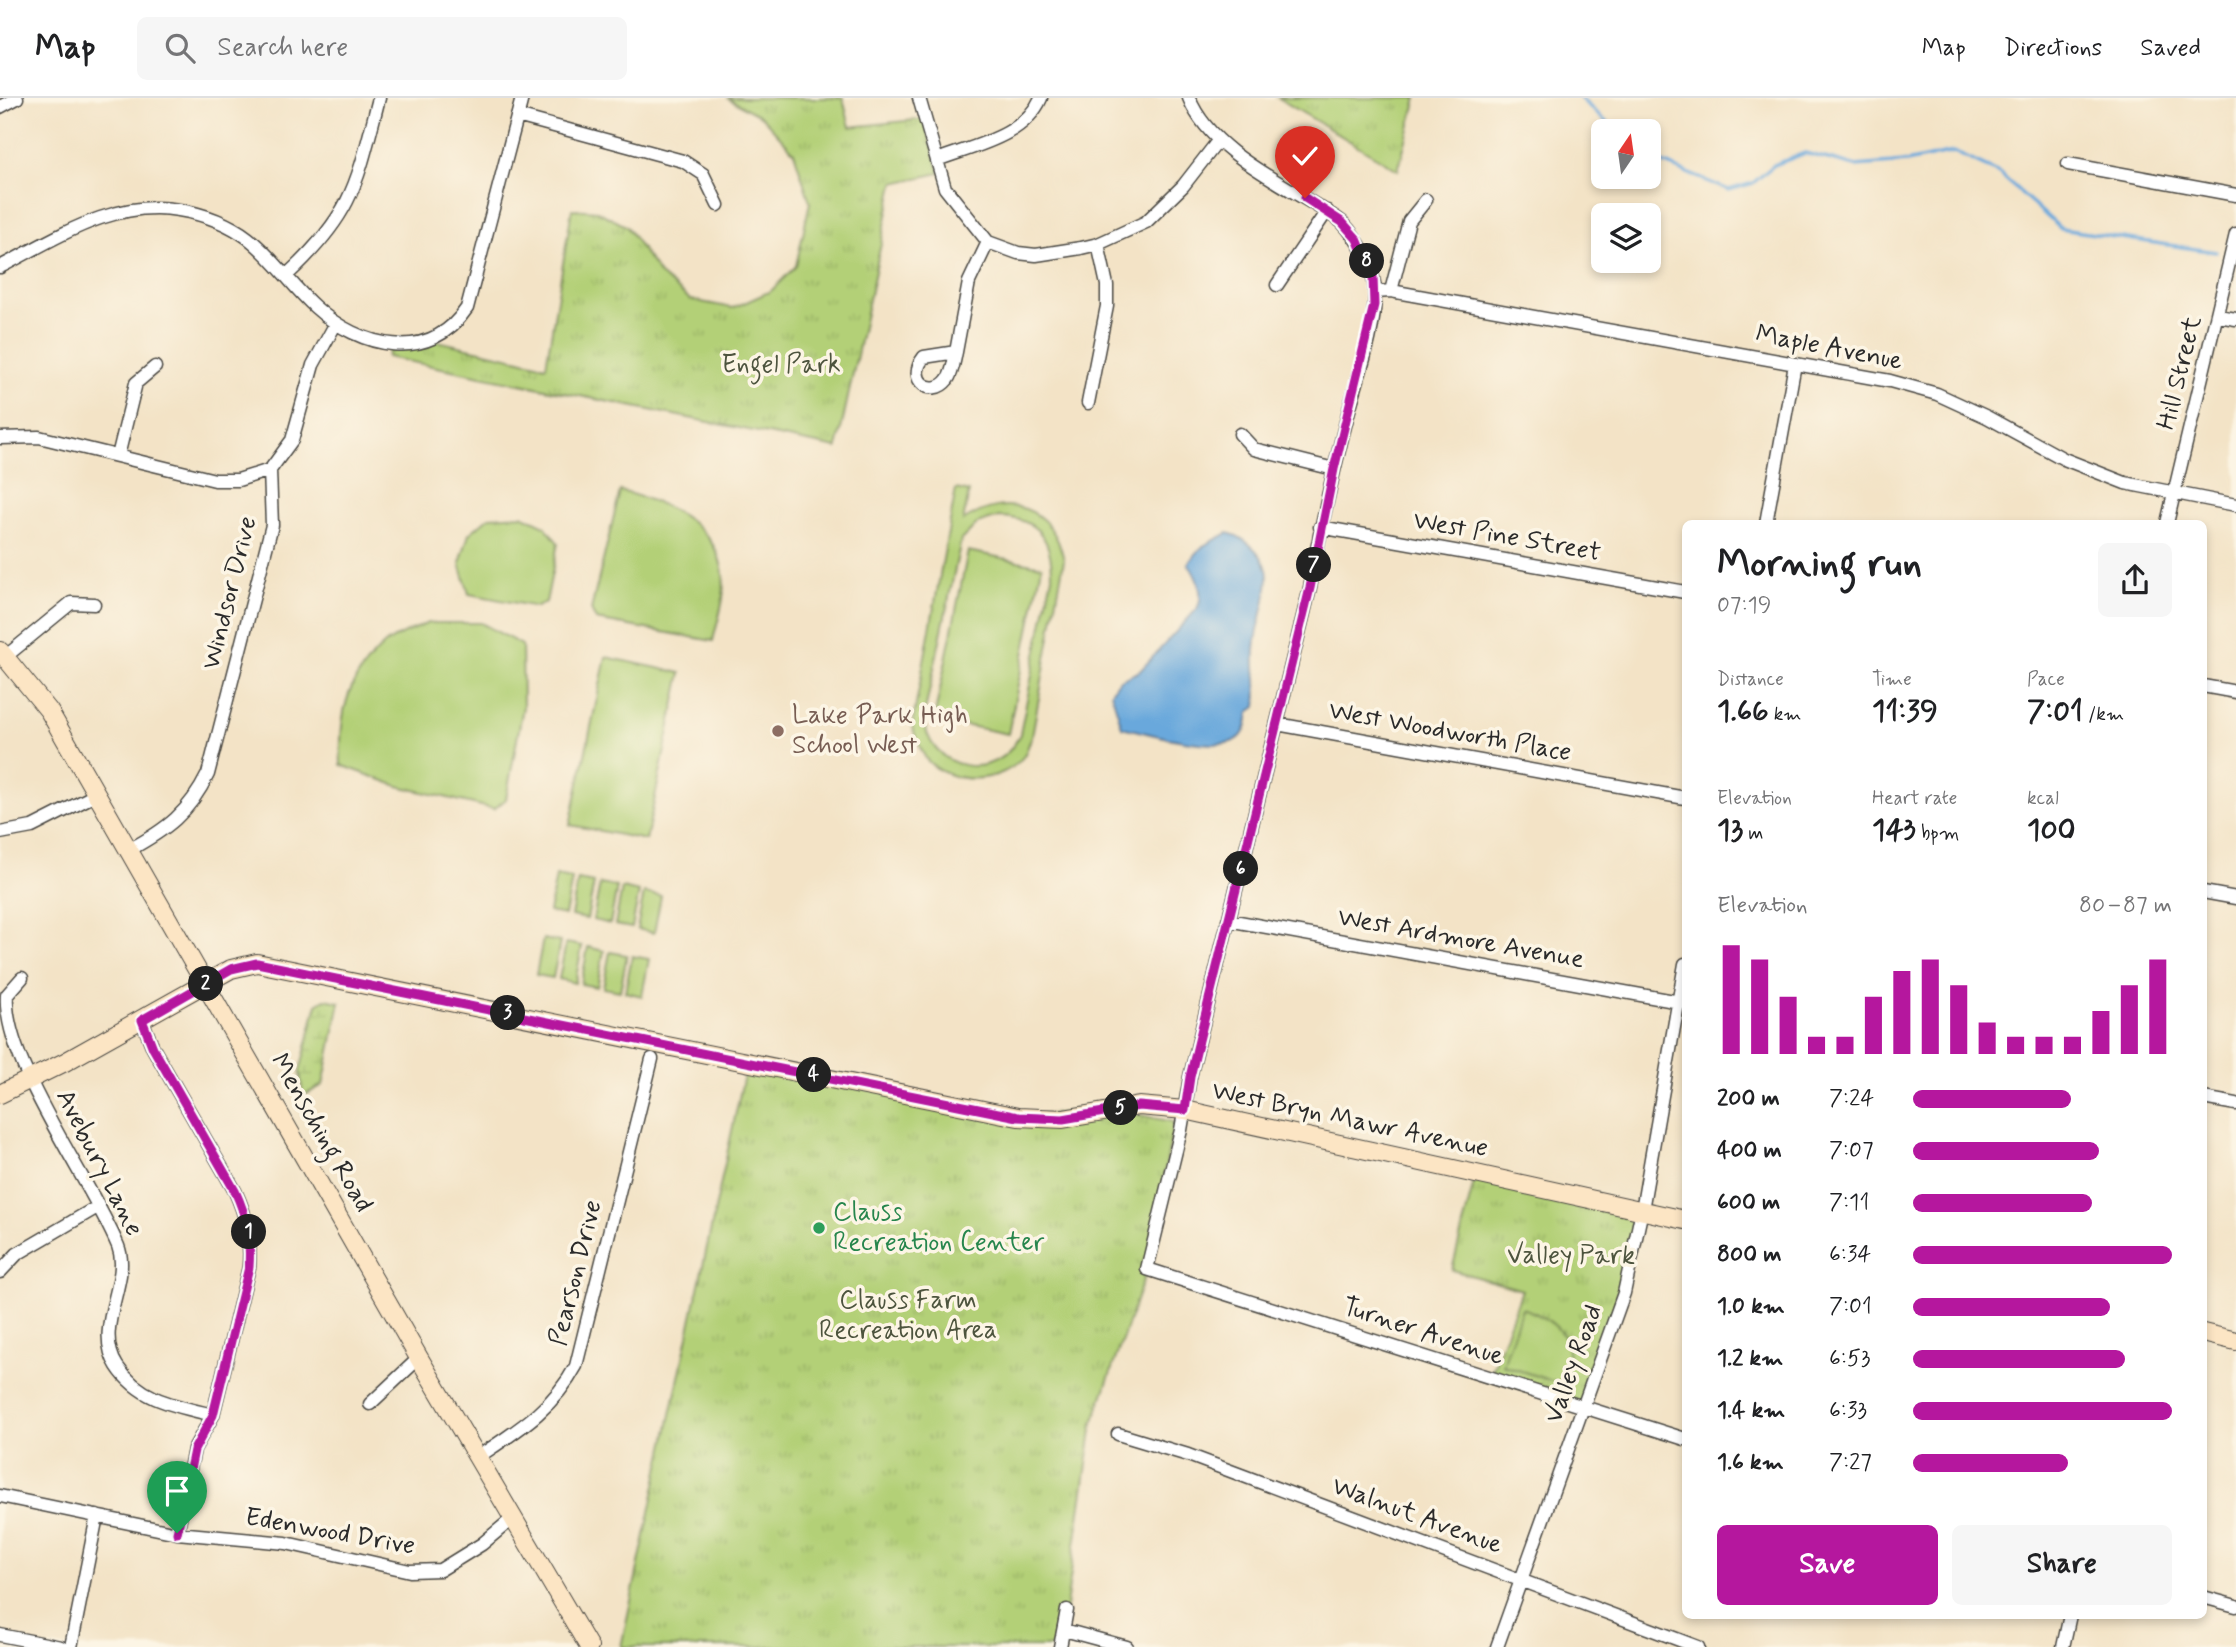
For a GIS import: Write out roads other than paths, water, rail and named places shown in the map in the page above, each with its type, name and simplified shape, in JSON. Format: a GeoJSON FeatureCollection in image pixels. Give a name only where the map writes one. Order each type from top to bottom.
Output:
{"type":"FeatureCollection","features":[{"type":"Feature","properties":{"kind":"street"},"geometry":{"type":"LineString","coordinates":[[0,107],[17,98]]}},
{"type":"Feature","properties":{"kind":"street"},"geometry":{"type":"LineString","coordinates":[[287,275],[332,230],[347,204],[358,179],[379,98]]}},
{"type":"Feature","properties":{"kind":"street"},"geometry":{"type":"LineString","coordinates":[[0,267],[101,217],[154,207],[194,213],[229,226],[247,238],[287,275],[314,306],[336,323],[378,341],[417,345],[433,340],[460,319],[470,302],[522,98]]}},
{"type":"Feature","properties":{"kind":"street"},"geometry":{"type":"LineString","coordinates":[[919,98],[945,188],[988,242],[1018,253],[1037,255],[1098,244],[1146,222],[1183,186],[1218,141]]}},
{"type":"Feature","properties":{"kind":"street"},"geometry":{"type":"LineString","coordinates":[[937,160],[1021,125],[1036,109],[1041,98]]}},
{"type":"Feature","properties":{"kind":"street"},"geometry":{"type":"LineString","coordinates":[[1185,1110],[1190,1077],[1310,588],[1320,527],[1363,358],[1375,292],[1373,277],[1357,239],[1342,222],[1218,141],[1199,118],[1189,98]]}},
{"type":"Feature","properties":{"kind":"street"},"geometry":{"type":"LineString","coordinates":[[517,116],[664,153],[683,161],[704,174],[718,205]]}},
{"type":"Feature","properties":{"kind":"street"},"geometry":{"type":"LineString","coordinates":[[2068,164],[2236,195]]}},
{"type":"Feature","properties":{"kind":"street"},"geometry":{"type":"LineString","coordinates":[[1391,291],[1409,220],[1426,200]]}},
{"type":"Feature","properties":{"kind":"street"},"geometry":{"type":"LineString","coordinates":[[1278,285],[1326,211]]}},
{"type":"Feature","properties":{"kind":"street","name":"Hill Street"},"geometry":{"type":"LineString","coordinates":[[2168,520],[2236,234]]}},
{"type":"Feature","properties":{"kind":"street"},"geometry":{"type":"LineString","coordinates":[[956,352],[969,282],[988,242]]}},
{"type":"Feature","properties":{"kind":"street"},"geometry":{"type":"LineString","coordinates":[[1088,403],[1107,306],[1106,277],[1098,244]]}},
{"type":"Feature","properties":{"kind":"street","name":"Maple Avenue"},"geometry":{"type":"LineString","coordinates":[[1375,292],[1391,291],[1890,381],[1937,394],[1987,416],[2093,472],[2125,483],[2236,505]]}},
{"type":"Feature","properties":{"kind":"street"},"geometry":{"type":"LineString","coordinates":[[2218,316],[2236,319]]}},
{"type":"Feature","properties":{"kind":"street"},"geometry":{"type":"LineString","coordinates":[[0,438],[40,437],[215,480],[238,480],[270,470],[292,440],[313,365],[336,323]]}},
{"type":"Feature","properties":{"kind":"street"},"geometry":{"type":"LineString","coordinates":[[1767,520],[1795,364]]}},
{"type":"Feature","properties":{"kind":"street"},"geometry":{"type":"LineString","coordinates":[[118,456],[136,383],[155,367]]}},
{"type":"Feature","properties":{"kind":"street"},"geometry":{"type":"LineString","coordinates":[[1240,434],[1254,449],[1334,469]]}},
{"type":"Feature","properties":{"kind":"street","name":"Windsor Drive"},"geometry":{"type":"LineString","coordinates":[[130,850],[167,829],[195,799],[208,774],[272,525],[270,470]]}},
{"type":"Feature","properties":{"kind":"street","name":"West Pine Street"},"geometry":{"type":"LineString","coordinates":[[1320,527],[1682,592]]}},
{"type":"Feature","properties":{"kind":"street"},"geometry":{"type":"LineString","coordinates":[[3,654],[71,603],[94,604]]}},
{"type":"Feature","properties":{"kind":"street","name":"Mensching Road"},"geometry":{"type":"LineString","coordinates":[[3,654],[50,711],[419,1358],[589,1647]]}},
{"type":"Feature","properties":{"kind":"street"},"geometry":{"type":"LineString","coordinates":[[2207,687],[2236,692]]}},
{"type":"Feature","properties":{"kind":"street","name":"West Woodworth Place"},"geometry":{"type":"LineString","coordinates":[[1277,723],[1682,797]]}},
{"type":"Feature","properties":{"kind":"street"},"geometry":{"type":"LineString","coordinates":[[0,833],[48,821],[97,794]]}},
{"type":"Feature","properties":{"kind":"street"},"geometry":{"type":"LineString","coordinates":[[2207,893],[2236,898]]}},
{"type":"Feature","properties":{"kind":"street","name":"West Ardmore Avenue"},"geometry":{"type":"LineString","coordinates":[[1228,920],[1682,1003]]}},
{"type":"Feature","properties":{"kind":"street","name":"West Bryn Mawr Avenue"},"geometry":{"type":"LineString","coordinates":[[0,1094],[142,1020],[231,969],[257,963],[1018,1117],[1063,1119],[1139,1106],[1185,1110],[1682,1219]]}},
{"type":"Feature","properties":{"kind":"street","name":"Avebury Lane"},"geometry":{"type":"LineString","coordinates":[[22,978],[7,995],[6,1014],[14,1042],[120,1250],[120,1266],[109,1326],[115,1364],[136,1388],[152,1398],[213,1415]]}},
{"type":"Feature","properties":{"kind":"street","name":"Valley Road"},"geometry":{"type":"LineString","coordinates":[[1497,1647],[1624,1293],[1682,1003]]}},
{"type":"Feature","properties":{"kind":"street"},"geometry":{"type":"LineString","coordinates":[[142,1020],[153,1048],[235,1191],[250,1232],[249,1267],[213,1415],[194,1450],[177,1533]]}},
{"type":"Feature","properties":{"kind":"street","name":"Pearson Drive"},"geometry":{"type":"LineString","coordinates":[[478,1457],[539,1416],[561,1392],[576,1366],[652,1059]]}},
{"type":"Feature","properties":{"kind":"street"},"geometry":{"type":"LineString","coordinates":[[2207,1099],[2236,1104]]}},
{"type":"Feature","properties":{"kind":"street","name":"Turner Avenue"},"geometry":{"type":"LineString","coordinates":[[1185,1110],[1147,1269],[1682,1438]]}},
{"type":"Feature","properties":{"kind":"street"},"geometry":{"type":"LineString","coordinates":[[0,1272],[17,1254],[99,1206]]}},
{"type":"Feature","properties":{"kind":"street"},"geometry":{"type":"LineString","coordinates":[[2207,1335],[2236,1341]]}},
{"type":"Feature","properties":{"kind":"street"},"geometry":{"type":"LineString","coordinates":[[370,1404],[419,1358]]}},
{"type":"Feature","properties":{"kind":"street","name":"Walnut Avenue"},"geometry":{"type":"LineString","coordinates":[[1118,1434],[1188,1455],[1698,1647]]}},
{"type":"Feature","properties":{"kind":"street","name":"Edenwood Drive"},"geometry":{"type":"LineString","coordinates":[[0,1496],[177,1533],[286,1543],[410,1571],[440,1570],[482,1544],[513,1518]]}},
{"type":"Feature","properties":{"kind":"street"},"geometry":{"type":"LineString","coordinates":[[71,1647],[97,1516]]}},
{"type":"Feature","properties":{"kind":"street"},"geometry":{"type":"LineString","coordinates":[[2207,1598],[2236,1606]]}},
{"type":"Feature","properties":{"kind":"street"},"geometry":{"type":"LineString","coordinates":[[1060,1647],[1067,1610]]}},
{"type":"Feature","properties":{"kind":"street"},"geometry":{"type":"LineString","coordinates":[[2063,1647],[2069,1619]]}},
{"type":"Feature","properties":{"kind":"street"},"geometry":{"type":"LineString","coordinates":[[1064,1630],[1127,1647]]}},
{"type":"Feature","properties":{"kind":"street"},"geometry":{"type":"LineString","coordinates":[[0,1635],[61,1647]]}},
{"type":"Feature","properties":{"kind":"water"},"geometry":{"type":"Polygon","coordinates":[[[1228,533],[1242,539],[1256,550],[1265,564],[1268,579],[1255,649],[1256,707],[1249,712],[1244,732],[1236,740],[1212,744],[1122,727],[1111,692],[1120,680],[1140,671],[1197,609],[1200,591],[1188,563],[1203,546],[1228,533]]]}},
{"type":"Feature","properties":{"kind":"waterway"},"geometry":{"type":"LineString","coordinates":[[1580,98],[1603,119]]}},
{"type":"Feature","properties":{"kind":"waterway"},"geometry":{"type":"LineString","coordinates":[[1661,162],[1729,190],[1753,183],[1774,165],[1805,153],[1855,166],[1906,162],[1954,152],[1999,173],[2061,229],[2216,252]]}},
{"type":"Feature","properties":{"kind":"place","name":"Lake Park High School West"},"geometry":{"type":"Point","coordinates":[778,731]}},
{"type":"Feature","properties":{"kind":"place","name":"Clauss Recreation Center"},"geometry":{"type":"Point","coordinates":[819,1228]}},
{"type":"Feature","properties":{"kind":"park label","name":"Engel Park"},"geometry":{"type":"Point","coordinates":[781,365]}},
{"type":"Feature","properties":{"kind":"park label","name":"Valley Park"},"geometry":{"type":"Point","coordinates":[1571,1256]}},
{"type":"Feature","properties":{"kind":"park label","name":"Clauss Farm Recreation Area"},"geometry":{"type":"Point","coordinates":[908,1316]}}]}
